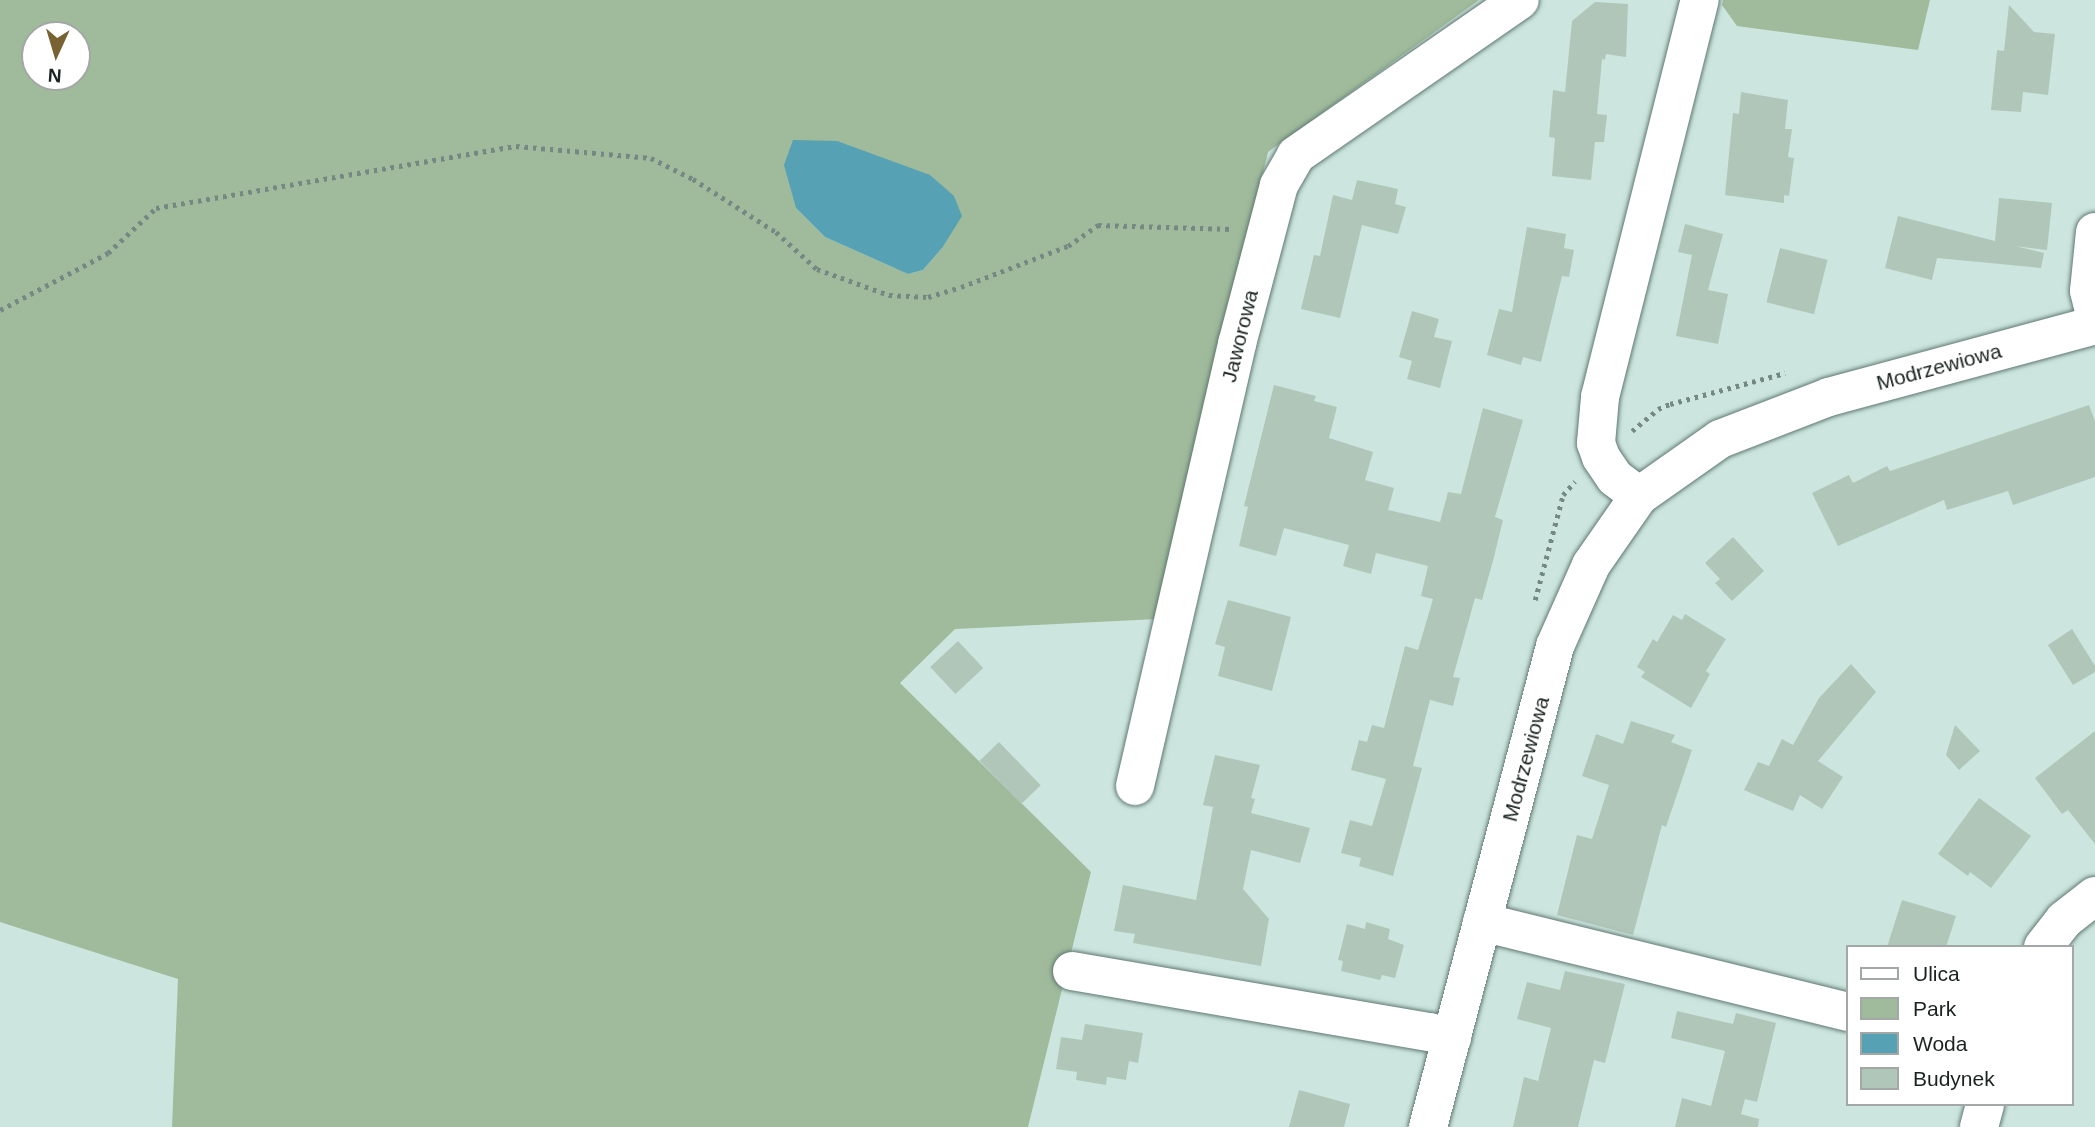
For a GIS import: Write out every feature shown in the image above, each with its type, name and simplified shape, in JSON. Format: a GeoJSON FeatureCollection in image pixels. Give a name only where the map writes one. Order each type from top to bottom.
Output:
{"type":"FeatureCollection","features":[{"type":"Feature","properties":{"kind":"street","name":"Jaworowa"},"geometry":{"type":"LineString","coordinates":[[1135,786],[1237,344],[1279,186],[1296,155],[1520,0]]}},
{"type":"Feature","properties":{"kind":"street"},"geometry":{"type":"LineString","coordinates":[[1639,496],[1615,478],[1601,457],[1596,443],[1600,397],[1700,0]]}},
{"type":"Feature","properties":{"kind":"street"},"geometry":{"type":"LineString","coordinates":[[2095,232],[2089,291],[2095,315]]}},
{"type":"Feature","properties":{"kind":"street","name":"Modrzewiowa"},"geometry":{"type":"LineString","coordinates":[[1428,1127],[1555,646],[1591,565],[1639,496],[1720,439],[1817,402],[2095,324]]}},
{"type":"Feature","properties":{"kind":"street"},"geometry":{"type":"LineString","coordinates":[[2045,945],[2064,920],[2095,896]]}},
{"type":"Feature","properties":{"kind":"street"},"geometry":{"type":"LineString","coordinates":[[1482,922],[1846,1012]]}},
{"type":"Feature","properties":{"kind":"street"},"geometry":{"type":"LineString","coordinates":[[1072,971],[1452,1038]]}},
{"type":"Feature","properties":{"kind":"street"},"geometry":{"type":"LineString","coordinates":[[1979,1127],[1984,1106]]}},
{"type":"Feature","properties":{"kind":"path"},"geometry":{"type":"LineString","coordinates":[[0,310],[108,253],[156,208],[516,146],[651,159],[693,179],[776,232],[817,269],[889,295],[928,297],[961,287],[1068,246],[1098,225],[1268,230]]}},
{"type":"Feature","properties":{"kind":"green space"},"geometry":{"type":"Polygon","coordinates":[[[0,0],[1479,0],[1268,152],[1157,619],[955,629],[900,683],[1091,872],[1028,1127],[172,1127],[178,979],[0,922],[0,0]],[[796,208],[825,237],[908,274],[923,270],[942,248],[796,208]]]}},
{"type":"Feature","properties":{"kind":"green space"},"geometry":{"type":"Polygon","coordinates":[[[1723,0],[1930,0],[1918,50],[1737,26],[1722,5],[1723,0]]]}},
{"type":"Feature","properties":{"kind":"water"},"geometry":{"type":"Polygon","coordinates":[[[793,140],[837,141],[930,175],[954,196],[962,216],[942,248],[923,270],[908,274],[825,237],[796,208],[784,165],[793,140]]]}},
{"type":"Feature","properties":{"kind":"building"},"geometry":{"type":"Polygon","coordinates":[[[1595,2],[1628,4],[1626,57],[1606,54],[1605,60],[1602,59],[1597,114],[1607,115],[1604,142],[1595,142],[1591,180],[1552,176],[1555,138],[1549,137],[1553,90],[1565,92],[1572,21],[1595,2]]]}},
{"type":"Feature","properties":{"kind":"building"},"geometry":{"type":"Polygon","coordinates":[[[2009,5],[2034,32],[2055,34],[2048,95],[2023,92],[2021,112],[1991,110],[1997,50],[2004,51],[2009,5]]]}},
{"type":"Feature","properties":{"kind":"building"},"geometry":{"type":"Polygon","coordinates":[[[1741,92],[1788,100],[1785,129],[1792,129],[1788,157],[1794,158],[1789,196],[1784,195],[1784,203],[1725,195],[1733,113],[1739,114],[1741,92]]]}},
{"type":"Feature","properties":{"kind":"building"},"geometry":{"type":"Polygon","coordinates":[[[1357,180],[1398,189],[1395,204],[1406,207],[1398,234],[1362,225],[1340,318],[1301,309],[1314,255],[1320,256],[1333,195],[1352,200],[1357,180]]]}},
{"type":"Feature","properties":{"kind":"building"},"geometry":{"type":"Polygon","coordinates":[[[1999,198],[2052,203],[2047,250],[2015,246],[2044,253],[2041,268],[1937,258],[1932,280],[1885,268],[1898,216],[1995,241],[1999,198]]]}},
{"type":"Feature","properties":{"kind":"building"},"geometry":{"type":"Polygon","coordinates":[[[1685,224],[1723,234],[1708,290],[1728,294],[1718,344],[1676,336],[1692,255],[1678,252],[1685,224]]]}},
{"type":"Feature","properties":{"kind":"building"},"geometry":{"type":"Polygon","coordinates":[[[1527,227],[1566,234],[1564,248],[1574,250],[1569,277],[1562,276],[1541,362],[1523,357],[1521,365],[1487,355],[1499,309],[1512,312],[1527,227]]]}},
{"type":"Feature","properties":{"kind":"building"},"geometry":{"type":"Polygon","coordinates":[[[1780,248],[1828,260],[1814,314],[1766,302],[1780,248]]]}},
{"type":"Feature","properties":{"kind":"building"},"geometry":{"type":"Polygon","coordinates":[[[1412,311],[1439,319],[1434,337],[1452,341],[1440,388],[1407,379],[1412,361],[1399,357],[1412,311]]]}},
{"type":"Feature","properties":{"kind":"building"},"geometry":{"type":"Polygon","coordinates":[[[1274,385],[1316,396],[1314,401],[1337,407],[1329,438],[1373,452],[1365,480],[1394,488],[1388,510],[1440,522],[1448,492],[1461,494],[1483,408],[1523,420],[1495,517],[1503,520],[1493,561],[1482,600],[1475,598],[1453,677],[1460,678],[1453,706],[1430,700],[1413,766],[1422,768],[1393,876],[1359,866],[1361,858],[1341,853],[1350,820],[1372,826],[1386,779],[1351,770],[1359,740],[1367,742],[1372,725],[1384,728],[1405,646],[1418,650],[1433,599],[1421,596],[1428,566],[1376,553],[1371,574],[1343,566],[1349,545],[1284,528],[1276,556],[1239,546],[1248,507],[1244,506],[1274,385]]]}},
{"type":"Feature","properties":{"kind":"building"},"geometry":{"type":"Polygon","coordinates":[[[2089,405],[2095,421],[2095,477],[2013,505],[2008,491],[1947,510],[1944,500],[1838,546],[1812,493],[1849,475],[1853,483],[1887,466],[1890,471],[2089,405]]]}},
{"type":"Feature","properties":{"kind":"building"},"geometry":{"type":"Polygon","coordinates":[[[1733,537],[1764,571],[1732,601],[1715,583],[1720,579],[1705,563],[1733,537]]]}},
{"type":"Feature","properties":{"kind":"building"},"geometry":{"type":"Polygon","coordinates":[[[1228,600],[1291,617],[1272,691],[1218,676],[1225,647],[1215,644],[1228,600]]]}},
{"type":"Feature","properties":{"kind":"building"},"geometry":{"type":"Polygon","coordinates":[[[1685,614],[1726,639],[1706,671],[1710,674],[1691,708],[1641,677],[1645,672],[1637,667],[1653,639],[1657,642],[1673,615],[1682,620],[1685,614]]]}},
{"type":"Feature","properties":{"kind":"building"},"geometry":{"type":"Polygon","coordinates":[[[2072,629],[2095,666],[2095,672],[2073,685],[2048,645],[2072,629]]]}},
{"type":"Feature","properties":{"kind":"building"},"geometry":{"type":"Polygon","coordinates":[[[958,641],[983,668],[955,694],[930,667],[958,641]]]}},
{"type":"Feature","properties":{"kind":"building"},"geometry":{"type":"Polygon","coordinates":[[[1851,664],[1876,692],[1818,761],[1843,777],[1822,809],[1800,795],[1793,811],[1744,790],[1758,762],[1769,766],[1782,739],[1793,745],[1819,698],[1851,664]]]}},
{"type":"Feature","properties":{"kind":"building"},"geometry":{"type":"Polygon","coordinates":[[[1631,721],[1675,735],[1671,742],[1692,750],[1666,827],[1662,825],[1633,935],[1557,915],[1577,835],[1592,839],[1609,785],[1582,776],[1596,734],[1623,744],[1631,721]]]}},
{"type":"Feature","properties":{"kind":"building"},"geometry":{"type":"Polygon","coordinates":[[[1955,725],[1980,751],[1959,770],[1946,755],[1955,725]]]}},
{"type":"Feature","properties":{"kind":"building"},"geometry":{"type":"Polygon","coordinates":[[[2095,731],[2095,844],[2068,810],[2062,814],[2035,778],[2095,731]]]}},
{"type":"Feature","properties":{"kind":"building"},"geometry":{"type":"Polygon","coordinates":[[[999,742],[1041,785],[1021,804],[980,761],[999,742]]]}},
{"type":"Feature","properties":{"kind":"building"},"geometry":{"type":"Polygon","coordinates":[[[1215,755],[1260,765],[1251,798],[1255,799],[1251,813],[1310,828],[1300,863],[1251,850],[1243,889],[1269,919],[1261,966],[1133,943],[1135,934],[1114,931],[1123,885],[1196,900],[1213,807],[1203,805],[1215,755]]]}},
{"type":"Feature","properties":{"kind":"building"},"geometry":{"type":"Polygon","coordinates":[[[1979,798],[2031,836],[1991,888],[1970,872],[1968,876],[1938,854],[1979,798]]]}},
{"type":"Feature","properties":{"kind":"building"},"geometry":{"type":"Polygon","coordinates":[[[1902,900],[1956,916],[1947,945],[1888,945],[1902,900]]]}},
{"type":"Feature","properties":{"kind":"building"},"geometry":{"type":"Polygon","coordinates":[[[1366,922],[1390,929],[1388,939],[1404,945],[1395,978],[1382,975],[1380,980],[1341,971],[1343,961],[1338,960],[1347,924],[1365,929],[1366,922]]]}},
{"type":"Feature","properties":{"kind":"building"},"geometry":{"type":"Polygon","coordinates":[[[1565,971],[1625,984],[1605,1063],[1594,1060],[1578,1127],[1513,1127],[1524,1077],[1538,1081],[1551,1028],[1517,1019],[1527,982],[1560,990],[1565,971]]]}},
{"type":"Feature","properties":{"kind":"building"},"geometry":{"type":"Polygon","coordinates":[[[1677,1011],[1733,1024],[1736,1013],[1776,1023],[1757,1102],[1745,1099],[1741,1114],[1759,1119],[1758,1127],[1675,1127],[1682,1098],[1711,1106],[1725,1051],[1671,1038],[1677,1011]]]}},
{"type":"Feature","properties":{"kind":"building"},"geometry":{"type":"Polygon","coordinates":[[[1085,1024],[1143,1033],[1138,1063],[1129,1061],[1126,1080],[1107,1077],[1106,1085],[1076,1080],[1077,1072],[1056,1069],[1061,1037],[1082,1040],[1085,1024]]]}},
{"type":"Feature","properties":{"kind":"building"},"geometry":{"type":"Polygon","coordinates":[[[1299,1090],[1350,1104],[1344,1127],[1289,1127],[1299,1090]]]}}]}
